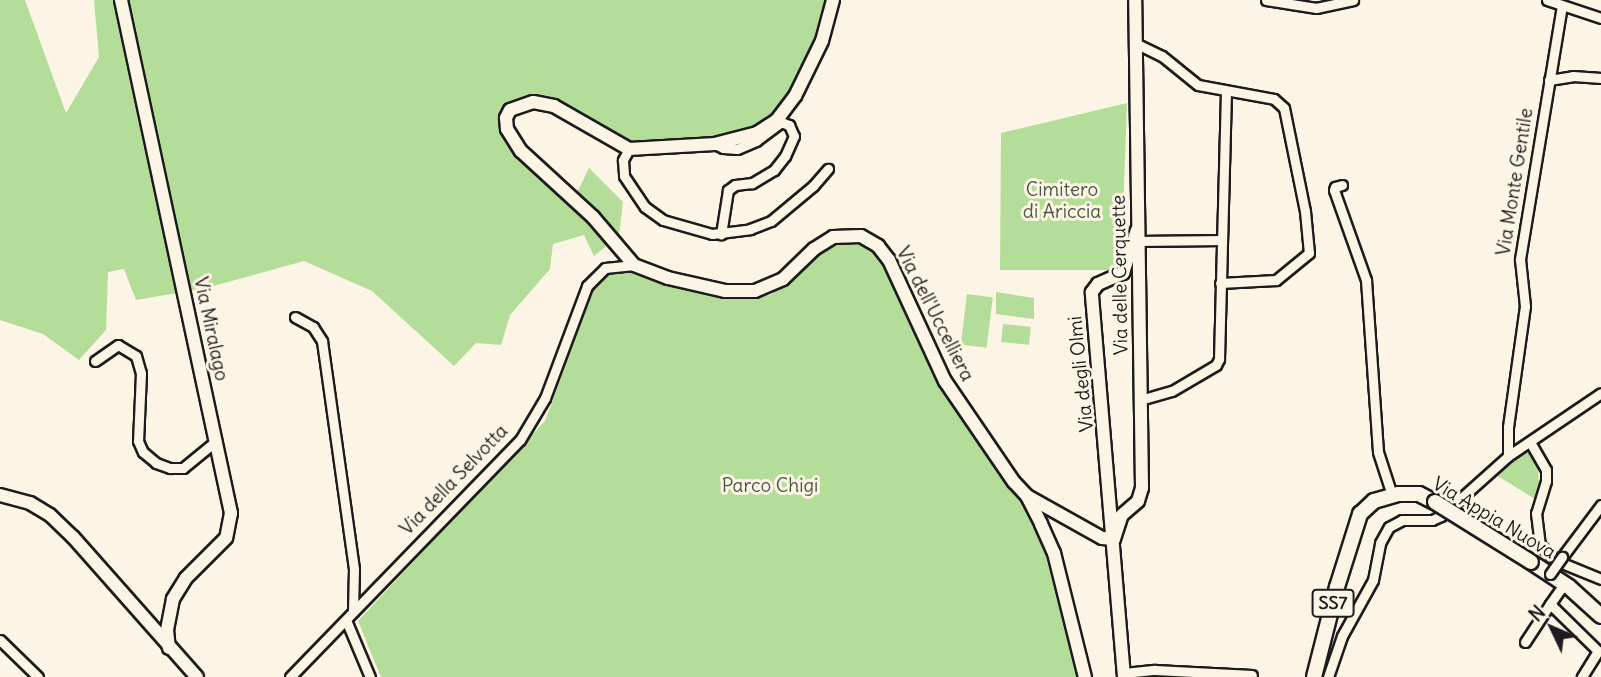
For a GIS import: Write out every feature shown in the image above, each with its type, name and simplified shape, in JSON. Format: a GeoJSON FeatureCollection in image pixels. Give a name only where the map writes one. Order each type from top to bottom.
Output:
{"type":"FeatureCollection","features":[{"type":"Feature","properties":{"kind":"main road","name":"Via Appia Nuova"},"geometry":{"type":"LineString","coordinates":[[1392,495],[1412,493],[1550,574],[1601,616]]}},
{"type":"Feature","properties":{"kind":"main road","name":"SS7"},"geometry":{"type":"LineString","coordinates":[[1314,677],[1358,518],[1370,503],[1392,495]]}},
{"type":"Feature","properties":{"kind":"street","name":"Via Miralago"},"geometry":{"type":"LineString","coordinates":[[121,0],[230,506],[229,530],[222,544],[178,590],[170,611],[167,630],[169,648]]}},
{"type":"Feature","properties":{"kind":"street"},"geometry":{"type":"LineString","coordinates":[[634,265],[593,217],[521,151],[507,130],[506,115],[523,103],[547,104],[629,149],[715,144],[757,132],[782,114],[817,54],[832,0]]}},
{"type":"Feature","properties":{"kind":"street","name":"Via delle Cerquette"},"geometry":{"type":"LineString","coordinates":[[1114,539],[1122,515],[1138,501],[1142,488],[1141,241],[1138,227],[1135,0]]}},
{"type":"Feature","properties":{"kind":"street"},"geometry":{"type":"LineString","coordinates":[[1266,0],[1316,8],[1336,6],[1353,0]]}},
{"type":"Feature","properties":{"kind":"street"},"geometry":{"type":"LineString","coordinates":[[1547,0],[1601,18]]}},
{"type":"Feature","properties":{"kind":"street","name":"Via Monte Gentile"},"geometry":{"type":"LineString","coordinates":[[1508,456],[1509,415],[1525,306],[1520,259],[1563,5]]}},
{"type":"Feature","properties":{"kind":"street"},"geometry":{"type":"LineString","coordinates":[[1135,43],[1162,56],[1193,83],[1226,92],[1274,99],[1283,104],[1309,253],[1276,280],[1220,283]]}},
{"type":"Feature","properties":{"kind":"street"},"geometry":{"type":"LineString","coordinates":[[1549,80],[1573,76],[1601,78]]}},
{"type":"Feature","properties":{"kind":"street"},"geometry":{"type":"LineString","coordinates":[[1140,400],[1171,391],[1216,365],[1219,359],[1220,240],[1226,92]]}},
{"type":"Feature","properties":{"kind":"street"},"geometry":{"type":"LineString","coordinates":[[715,144],[723,149],[737,149],[756,141],[781,121],[789,125],[794,136],[785,156],[774,170],[752,183],[735,185],[727,190],[722,234]]}},
{"type":"Feature","properties":{"kind":"street"},"geometry":{"type":"LineString","coordinates":[[629,149],[622,160],[622,170],[645,207],[672,224],[722,234],[771,221],[828,169]]}},
{"type":"Feature","properties":{"kind":"street"},"geometry":{"type":"LineString","coordinates":[[1342,185],[1334,190],[1366,280],[1378,452],[1392,495]]}},
{"type":"Feature","properties":{"kind":"street","name":"Via degli Olmi"},"geometry":{"type":"LineString","coordinates":[[1114,539],[1092,292],[1098,284],[1124,273],[1138,227]]}},
{"type":"Feature","properties":{"kind":"street","name":"Via dell'Uccelliera"},"geometry":{"type":"LineString","coordinates":[[634,265],[690,284],[746,292],[779,282],[820,244],[833,237],[852,234],[871,240],[889,260],[945,381],[1014,482],[1027,496],[1054,553],[1085,677]]}},
{"type":"Feature","properties":{"kind":"street"},"geometry":{"type":"LineString","coordinates":[[1141,241],[1220,240]]}},
{"type":"Feature","properties":{"kind":"street","name":"Via della Selvotta"},"geometry":{"type":"LineString","coordinates":[[290,677],[527,432],[545,398],[576,310],[591,280],[612,266],[634,265]]}},
{"type":"Feature","properties":{"kind":"street"},"geometry":{"type":"LineString","coordinates":[[295,317],[313,327],[322,341],[355,583],[355,609],[346,620],[370,677]]}},
{"type":"Feature","properties":{"kind":"street"},"geometry":{"type":"LineString","coordinates":[[95,361],[118,345],[136,356],[141,373],[139,444],[156,463],[170,468],[183,468],[216,441]]}},
{"type":"Feature","properties":{"kind":"street"},"geometry":{"type":"LineString","coordinates":[[1328,677],[1342,636],[1373,580],[1379,546],[1387,529],[1398,521],[1432,520],[1439,509],[1508,456],[1601,393]]}},
{"type":"Feature","properties":{"kind":"street"},"geometry":{"type":"LineString","coordinates":[[1530,442],[1546,470],[1546,481],[1536,513],[1540,544],[1557,561],[1601,579]]}},
{"type":"Feature","properties":{"kind":"street"},"geometry":{"type":"LineString","coordinates":[[0,495],[30,503],[50,515],[73,537],[197,677]]}},
{"type":"Feature","properties":{"kind":"street"},"geometry":{"type":"LineString","coordinates":[[1027,496],[1102,538],[1114,539],[1124,675],[1155,670],[1252,675]]}},
{"type":"Feature","properties":{"kind":"street"},"geometry":{"type":"LineString","coordinates":[[1550,574],[1601,505]]}},
{"type":"Feature","properties":{"kind":"street"},"geometry":{"type":"LineString","coordinates":[[1525,642],[1564,584]]}},
{"type":"Feature","properties":{"kind":"street"},"geometry":{"type":"LineString","coordinates":[[1550,604],[1598,651],[1582,677]]}},
{"type":"Feature","properties":{"kind":"street"},"geometry":{"type":"LineString","coordinates":[[0,640],[37,677]]}},
{"type":"Feature","properties":{"kind":"green space"},"geometry":{"type":"Polygon","coordinates":[[[0,0],[25,0],[66,113],[99,57],[94,0],[828,0],[830,15],[801,85],[757,133],[637,149],[572,116],[523,103],[506,127],[574,199],[589,168],[623,202],[619,236],[594,256],[584,235],[553,244],[550,269],[510,315],[501,345],[476,343],[454,366],[372,291],[304,261],[206,288],[136,300],[124,269],[108,272],[106,330],[79,360],[43,334],[0,320],[0,0]]]}},
{"type":"Feature","properties":{"kind":"green space","name":"Cimitero di Ariccia"},"geometry":{"type":"Polygon","coordinates":[[[1127,103],[1121,270],[1000,270],[1001,133],[1127,103]]]}},
{"type":"Feature","properties":{"kind":"green space","name":"Parco Chigi"},"geometry":{"type":"Polygon","coordinates":[[[844,238],[867,246],[884,268],[931,371],[1024,503],[1051,557],[1078,677],[381,677],[358,621],[545,421],[597,280],[611,272],[632,269],[689,291],[738,298],[771,295],[818,251],[844,238]]]}},
{"type":"Feature","properties":{"kind":"green space"},"geometry":{"type":"Polygon","coordinates":[[[996,292],[1034,298],[1034,319],[996,314],[996,292]]]}},
{"type":"Feature","properties":{"kind":"green space"},"geometry":{"type":"Polygon","coordinates":[[[967,294],[993,297],[987,348],[961,345],[967,294]]]}},
{"type":"Feature","properties":{"kind":"green space"},"geometry":{"type":"Polygon","coordinates":[[[1003,324],[1031,327],[1029,345],[1001,342],[1003,324]]]}},
{"type":"Feature","properties":{"kind":"green space"},"geometry":{"type":"Polygon","coordinates":[[[1524,453],[1530,453],[1537,459],[1539,483],[1535,499],[1493,473],[1524,453]]]}}]}
